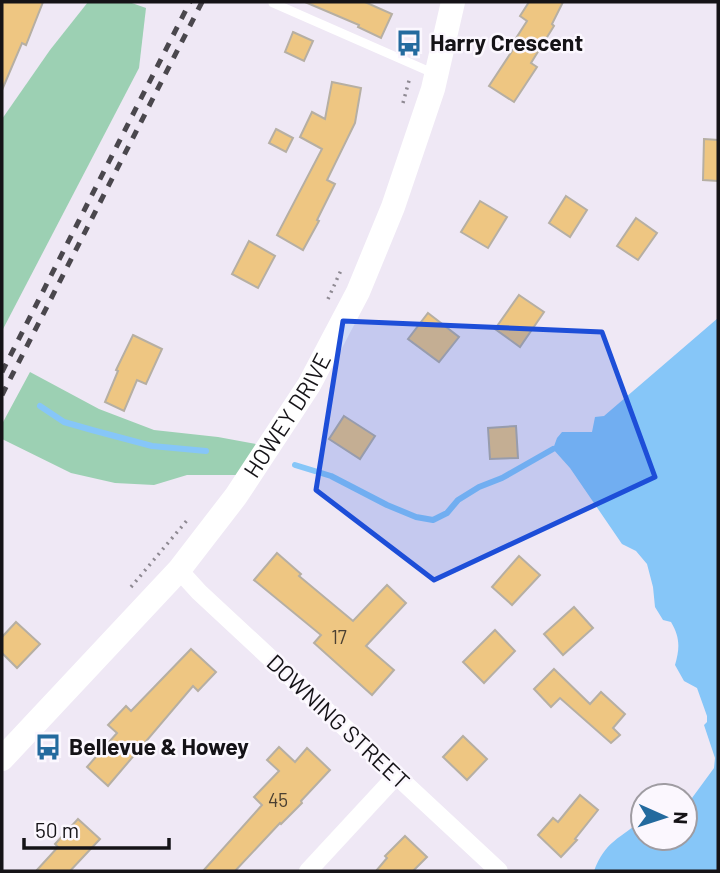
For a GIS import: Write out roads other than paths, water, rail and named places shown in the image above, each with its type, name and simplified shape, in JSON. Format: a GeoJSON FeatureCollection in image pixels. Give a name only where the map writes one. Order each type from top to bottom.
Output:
{"type":"FeatureCollection","features":[{"type":"Feature","properties":{"kind":"main road","name":"HOWEY DRIVE"},"geometry":{"type":"LineString","coordinates":[[2,759],[179,570],[259,463],[303,395],[337,336],[376,253],[408,166],[436,75],[453,2]]}},
{"type":"Feature","properties":{"kind":"street","name":"DOWNING STREET"},"geometry":{"type":"LineString","coordinates":[[179,570],[499,871]]}},
{"type":"Feature","properties":{"kind":"street"},"geometry":{"type":"LineString","coordinates":[[308,871],[396,776]]}},
{"type":"Feature","properties":{"kind":"lane"},"geometry":{"type":"LineString","coordinates":[[272,3],[436,75]]}},
{"type":"Feature","properties":{"kind":"water"},"geometry":{"type":"Polygon","coordinates":[[[718,318],[718,871],[594,871],[603,853],[629,830],[629,852],[699,852],[699,788],[714,768],[715,758],[704,725],[707,716],[697,688],[684,681],[675,665],[678,638],[671,622],[663,620],[655,607],[647,564],[636,551],[622,544],[570,468],[553,449],[562,432],[592,432],[595,417],[604,416],[718,318]]]}},
{"type":"Feature","properties":{"kind":"waterway"},"geometry":{"type":"LineString","coordinates":[[40,406],[64,422],[92,430],[152,446],[206,451]]}},
{"type":"Feature","properties":{"kind":"waterway"},"geometry":{"type":"LineString","coordinates":[[295,465],[331,476],[416,517],[433,520],[447,513],[458,500],[479,487],[502,478],[553,449]]}},
{"type":"Feature","properties":{"kind":"railway"},"geometry":{"type":"LineString","coordinates":[[2,372],[190,2]]}},
{"type":"Feature","properties":{"kind":"railway"},"geometry":{"type":"LineString","coordinates":[[2,395],[202,2]]}},
{"type":"Feature","properties":{"kind":"place","name":"Harry Crescent"},"geometry":{"type":"Point","coordinates":[409,43]}},
{"type":"Feature","properties":{"kind":"place","name":"Bellevue & Howey"},"geometry":{"type":"Point","coordinates":[48,747]}}]}
